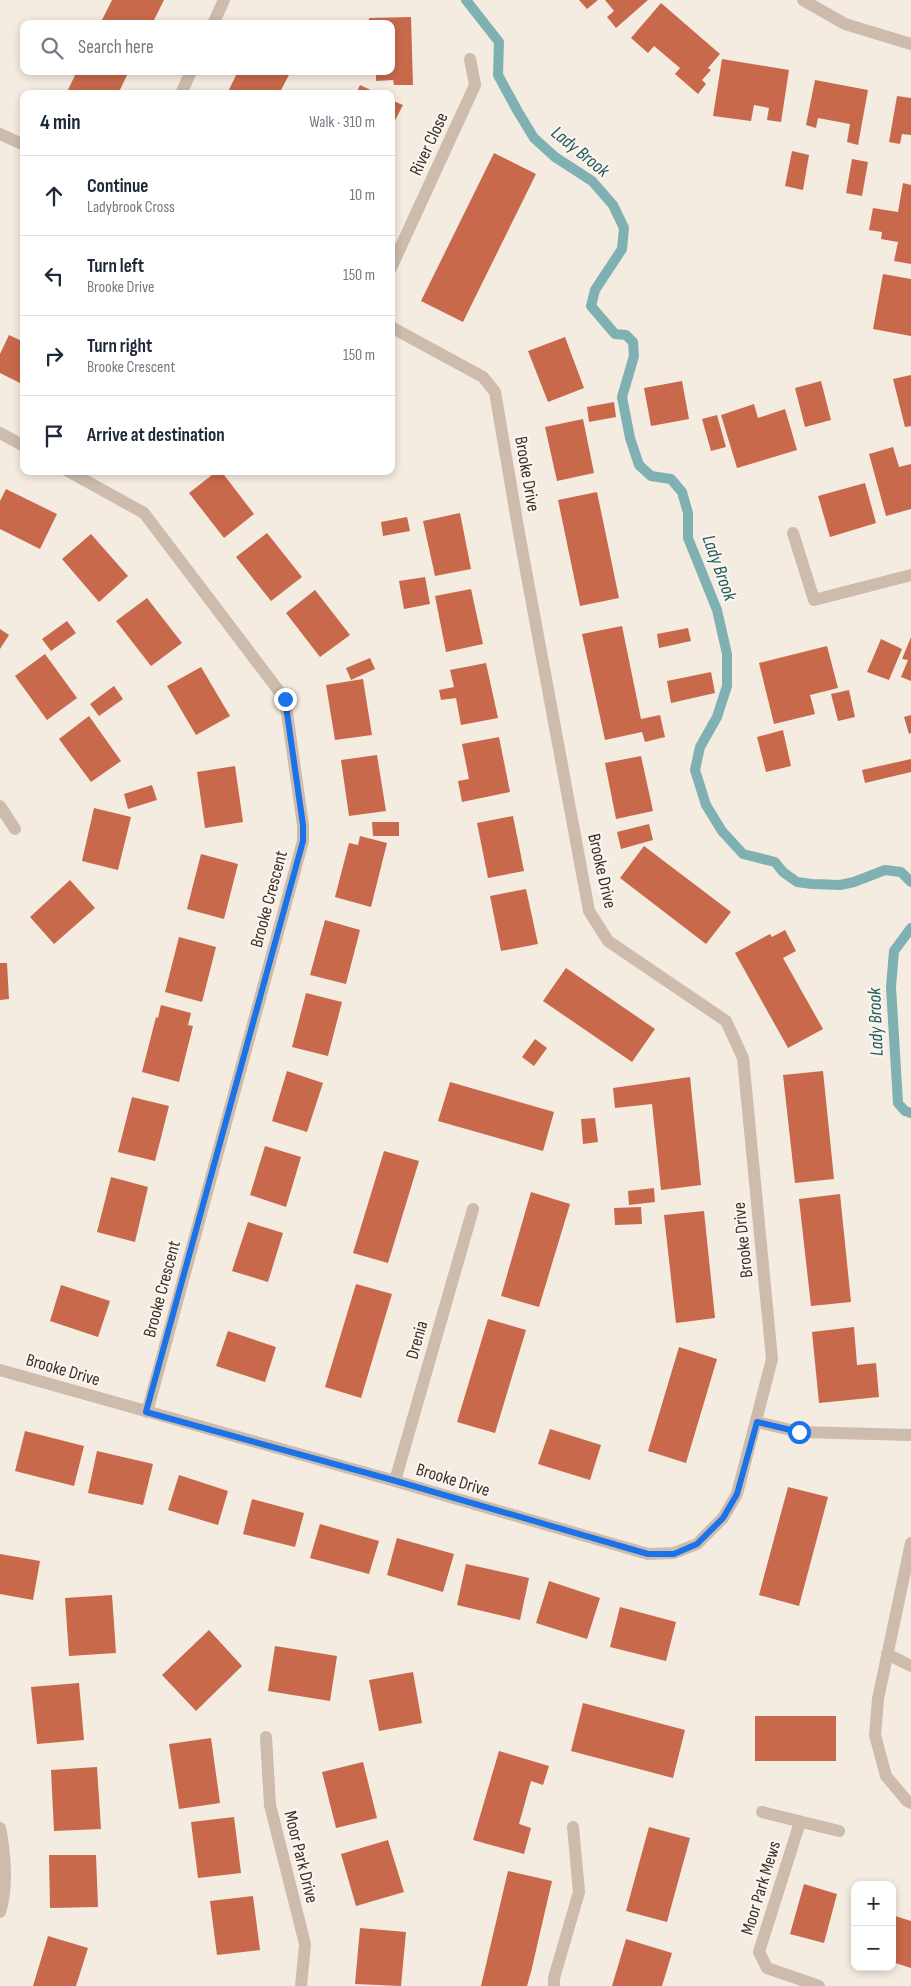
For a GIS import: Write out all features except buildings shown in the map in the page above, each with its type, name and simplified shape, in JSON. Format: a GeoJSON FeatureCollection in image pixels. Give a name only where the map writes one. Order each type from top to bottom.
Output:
{"type":"FeatureCollection","features":[{"type":"Feature","properties":{"kind":"street"},"geometry":{"type":"LineString","coordinates":[[216,20],[224,0]]}},
{"type":"Feature","properties":{"kind":"street"},"geometry":{"type":"LineString","coordinates":[[803,0],[845,24],[911,44]]}},
{"type":"Feature","properties":{"kind":"street","name":"River Close"},"geometry":{"type":"LineString","coordinates":[[395,259],[475,85],[470,59]]}},
{"type":"Feature","properties":{"kind":"street"},"geometry":{"type":"LineString","coordinates":[[183,90],[189,75]]}},
{"type":"Feature","properties":{"kind":"street"},"geometry":{"type":"LineString","coordinates":[[0,134],[20,143]]}},
{"type":"Feature","properties":{"kind":"street","name":"Brooke Drive"},"geometry":{"type":"LineString","coordinates":[[0,1370],[648,1554],[674,1554],[697,1544],[723,1518],[737,1494],[772,1359],[743,1058],[726,1022],[608,941],[589,910],[519,533],[495,392],[483,377],[395,329]]}},
{"type":"Feature","properties":{"kind":"street"},"geometry":{"type":"LineString","coordinates":[[0,433],[20,444]]}},
{"type":"Feature","properties":{"kind":"street","name":"Brooke Crescent"},"geometry":{"type":"LineString","coordinates":[[75,475],[144,513],[285,699],[303,825],[303,841],[146,1412]]}},
{"type":"Feature","properties":{"kind":"street"},"geometry":{"type":"LineString","coordinates":[[793,534],[814,600],[911,575]]}},
{"type":"Feature","properties":{"kind":"street"},"geometry":{"type":"LineString","coordinates":[[0,806],[15,829]]}},
{"type":"Feature","properties":{"kind":"street","name":"Drenia"},"geometry":{"type":"LineString","coordinates":[[396,1481],[473,1209]]}},
{"type":"Feature","properties":{"kind":"street"},"geometry":{"type":"LineString","coordinates":[[757,1422],[799,1432],[911,1435]]}},
{"type":"Feature","properties":{"kind":"street"},"geometry":{"type":"LineString","coordinates":[[911,1543],[886,1654],[878,1699],[876,1735],[886,1776],[906,1801],[911,1803]]}},
{"type":"Feature","properties":{"kind":"street"},"geometry":{"type":"LineString","coordinates":[[886,1654],[911,1666]]}},
{"type":"Feature","properties":{"kind":"street","name":"Moor Park Drive"},"geometry":{"type":"LineString","coordinates":[[266,1736],[270,1805],[305,1944],[301,1986]]}},
{"type":"Feature","properties":{"kind":"street","name":"Moor Park Mews"},"geometry":{"type":"LineString","coordinates":[[762,1812],[839,1831]]}},
{"type":"Feature","properties":{"kind":"street","name":"Moor Park Mews"},"geometry":{"type":"LineString","coordinates":[[800,1822],[759,1952],[767,1968],[819,1986]]}},
{"type":"Feature","properties":{"kind":"street"},"geometry":{"type":"LineString","coordinates":[[554,1986],[554,1978],[579,1892],[573,1827]]}},
{"type":"Feature","properties":{"kind":"street"},"geometry":{"type":"LineString","coordinates":[[0,1828],[4,1848],[4,1901],[0,1912]]}},
{"type":"Feature","properties":{"kind":"waterway","name":"Lady Brook"},"geometry":{"type":"LineString","coordinates":[[466,0],[499,42],[498,75],[534,138],[555,157],[592,181],[613,205],[624,228],[622,249],[595,290],[591,306],[615,334],[626,335],[633,342],[634,356],[622,397],[630,438],[639,465],[651,476],[671,479],[682,492],[688,513],[688,538],[717,610],[727,654],[727,686],[717,717],[700,747],[695,770],[706,805],[722,831],[743,854],[775,862],[783,872],[797,882],[840,885],[854,882],[885,870],[901,872],[911,882]]}},
{"type":"Feature","properties":{"kind":"waterway","name":"Lady Brook"},"geometry":{"type":"LineString","coordinates":[[911,928],[894,951],[891,987],[898,1103],[905,1111],[911,1113]]}},
{"type":"Feature","properties":{"kind":"route"},"geometry":{"type":"LineString","coordinates":[[285,699],[303,825],[303,841],[146,1412],[396,1481],[648,1554],[674,1554],[697,1544],[723,1518],[737,1494],[757,1422],[799,1432]]}}]}
